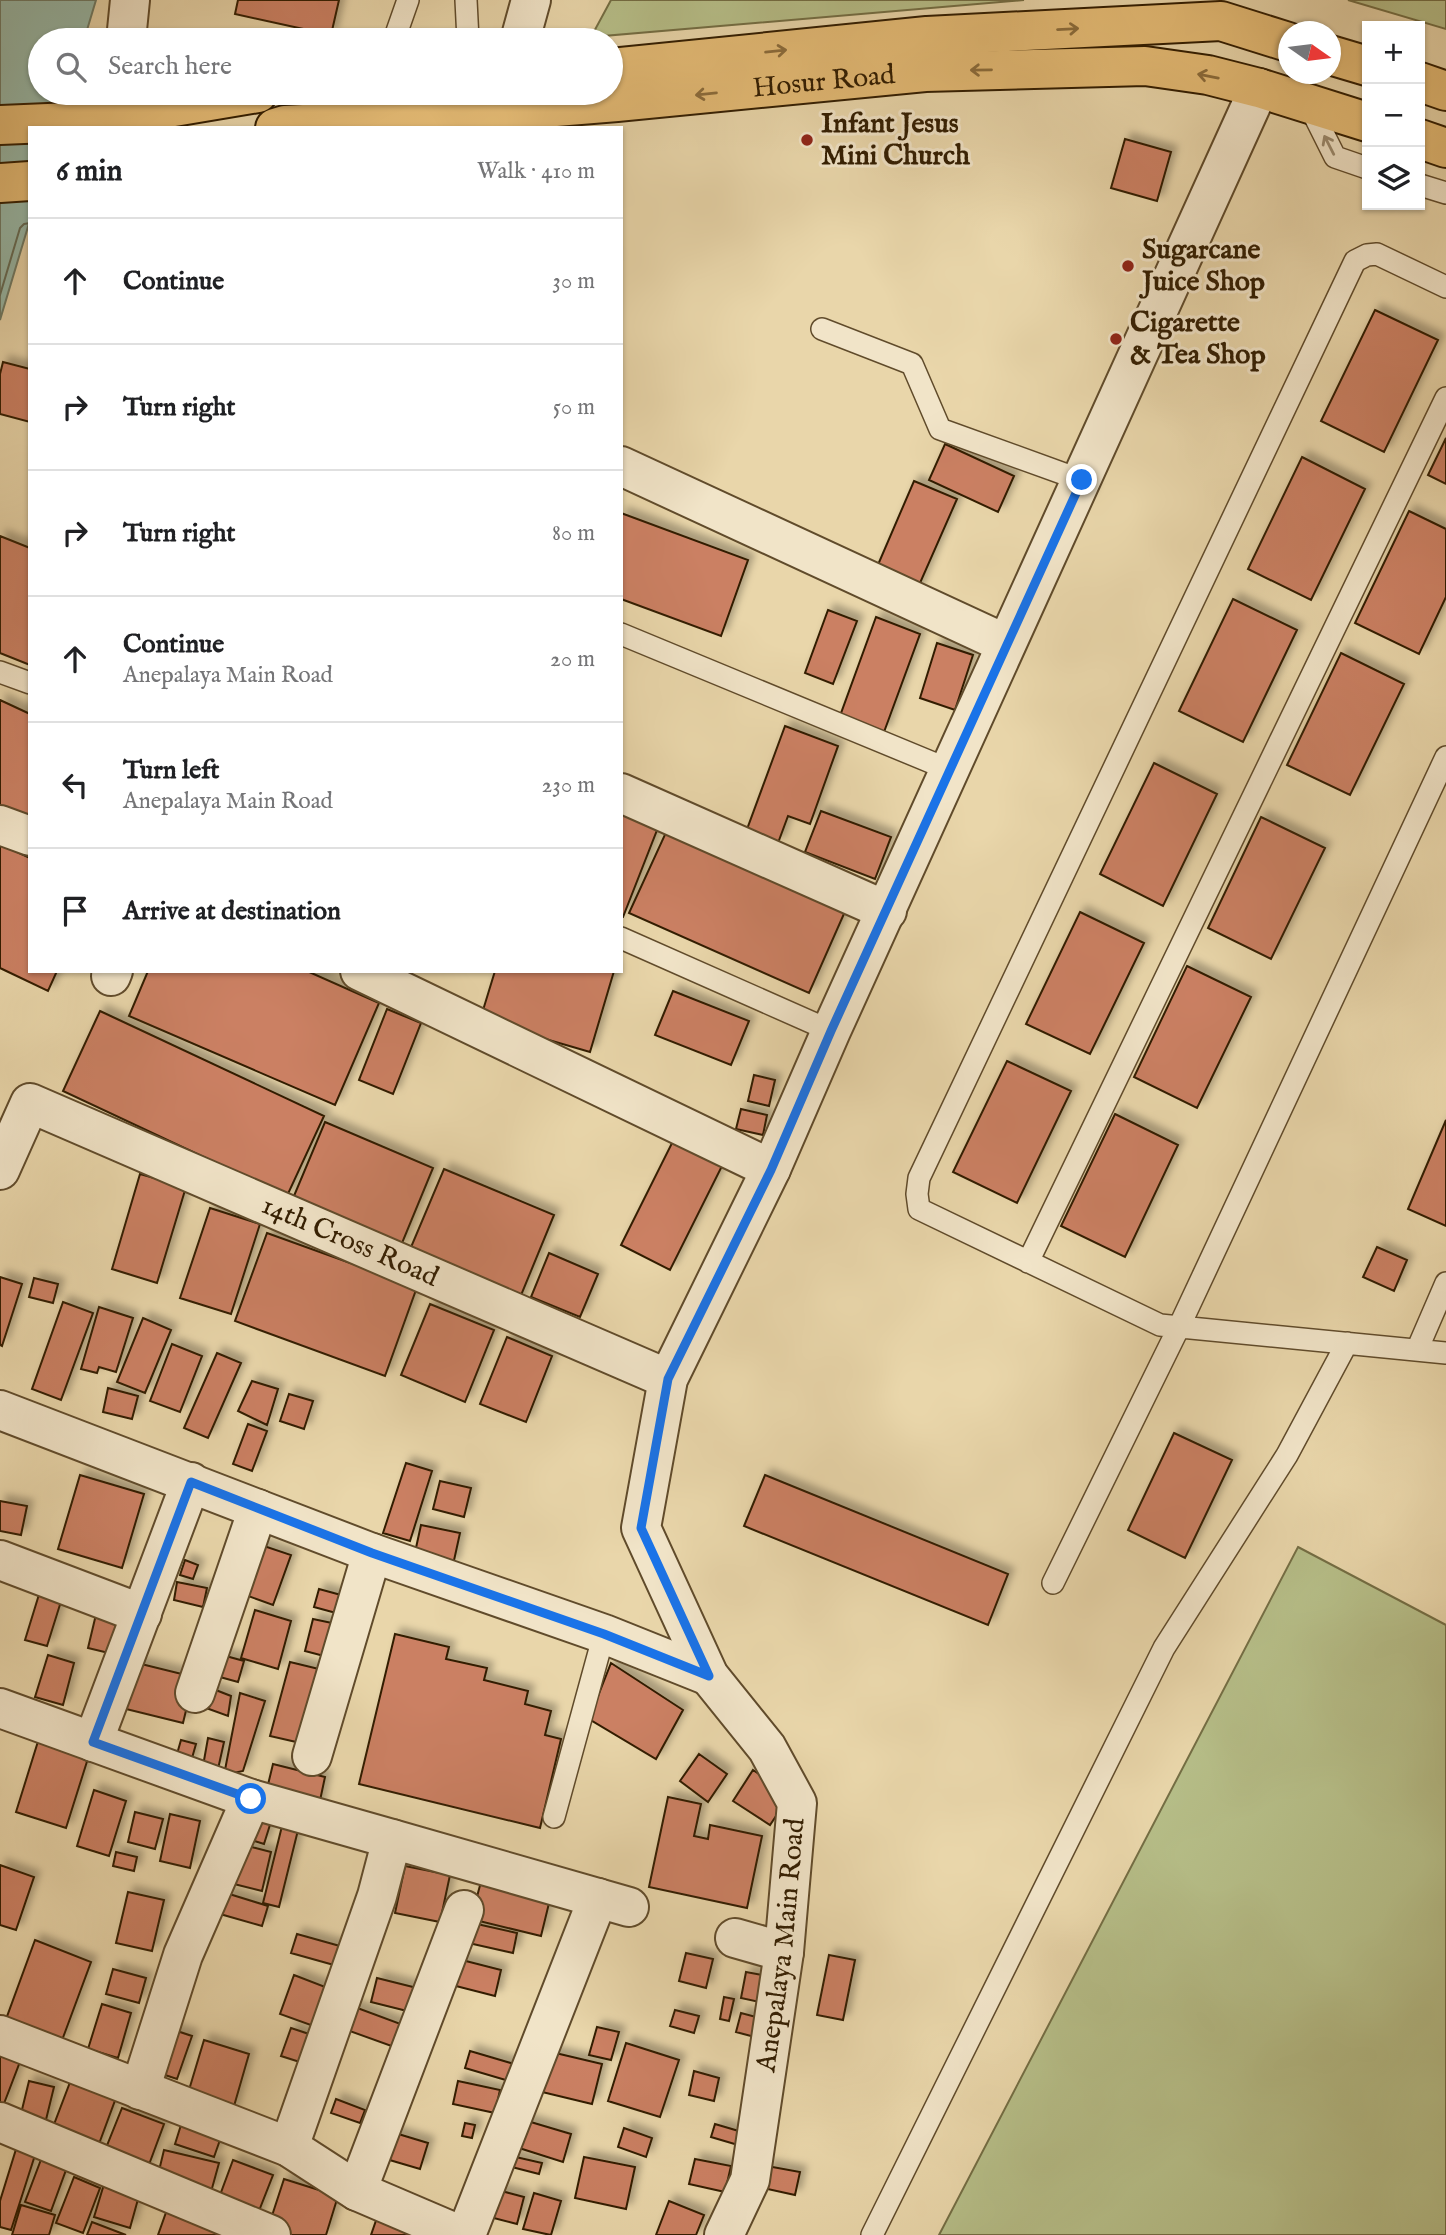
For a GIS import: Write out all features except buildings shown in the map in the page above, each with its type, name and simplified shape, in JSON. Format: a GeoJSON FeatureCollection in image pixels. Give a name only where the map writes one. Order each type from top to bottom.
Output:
{"type":"FeatureCollection","features":[{"type":"Feature","properties":{"kind":"main road","name":"Hosur Road"},"geometry":{"type":"LineString","coordinates":[[623,67],[927,36],[1222,21],[1278,39]]}},
{"type":"Feature","properties":{"kind":"main road"},"geometry":{"type":"LineString","coordinates":[[1341,58],[1362,64]]}},
{"type":"Feature","properties":{"kind":"main road","name":"Hosur Road"},"geometry":{"type":"LineString","coordinates":[[623,101],[925,72],[1145,66],[1208,75],[1362,120]]}},
{"type":"Feature","properties":{"kind":"main road"},"geometry":{"type":"LineString","coordinates":[[1425,84],[1446,91]]}},
{"type":"Feature","properties":{"kind":"main road"},"geometry":{"type":"LineString","coordinates":[[0,125],[72,122],[118,105]]}},
{"type":"Feature","properties":{"kind":"main road","name":"Hosur Road"},"geometry":{"type":"LineString","coordinates":[[282,126],[433,123],[591,105]]}},
{"type":"Feature","properties":{"kind":"main road"},"geometry":{"type":"LineString","coordinates":[[1425,141],[1446,148]]}},
{"type":"Feature","properties":{"kind":"main road"},"geometry":{"type":"LineString","coordinates":[[0,183],[28,181]]}},
{"type":"Feature","properties":{"kind":"street"},"geometry":{"type":"LineString","coordinates":[[127,28],[130,0]]}},
{"type":"Feature","properties":{"kind":"street"},"geometry":{"type":"LineString","coordinates":[[523,28],[531,0]]}},
{"type":"Feature","properties":{"kind":"street","name":"Anepalaya Main Road"},"geometry":{"type":"LineString","coordinates":[[724,2235],[750,2180],[784,1952],[797,1803],[766,1748],[709,1676],[641,1528],[668,1379],[771,1170],[831,1031],[1259,88]]}},
{"type":"Feature","properties":{"kind":"street"},"geometry":{"type":"LineString","coordinates":[[623,467],[1006,644]]}},
{"type":"Feature","properties":{"kind":"street"},"geometry":{"type":"LineString","coordinates":[[623,794],[887,911]]}},
{"type":"Feature","properties":{"kind":"street"},"geometry":{"type":"LineString","coordinates":[[0,825],[28,835]]}},
{"type":"Feature","properties":{"kind":"street"},"geometry":{"type":"LineString","coordinates":[[364,973],[771,1170]]}},
{"type":"Feature","properties":{"kind":"street","name":"14th Cross Road"},"geometry":{"type":"LineString","coordinates":[[5,1148],[30,1102],[668,1379]]}},
{"type":"Feature","properties":{"kind":"street","name":"Anepalaya Main Road"},"geometry":{"type":"LineString","coordinates":[[0,1410],[372,1553],[604,1634],[709,1676]]}},
{"type":"Feature","properties":{"kind":"street"},"geometry":{"type":"LineString","coordinates":[[93,1742],[191,1482]]}},
{"type":"Feature","properties":{"kind":"street"},"geometry":{"type":"LineString","coordinates":[[195,1693],[258,1509]]}},
{"type":"Feature","properties":{"kind":"street"},"geometry":{"type":"LineString","coordinates":[[312,1756],[372,1553]]}},
{"type":"Feature","properties":{"kind":"street"},"geometry":{"type":"LineString","coordinates":[[0,1560],[142,1614]]}},
{"type":"Feature","properties":{"kind":"street"},"geometry":{"type":"LineString","coordinates":[[0,1708],[251,1799],[613,1903],[466,2235]]}},
{"type":"Feature","properties":{"kind":"street"},"geometry":{"type":"LineString","coordinates":[[141,2090],[183,1955],[251,1799]]}},
{"type":"Feature","properties":{"kind":"street"},"geometry":{"type":"LineString","coordinates":[[289,2147],[377,1896],[392,1839]]}},
{"type":"Feature","properties":{"kind":"street"},"geometry":{"type":"LineString","coordinates":[[357,2191],[464,1910]]}},
{"type":"Feature","properties":{"kind":"street"},"geometry":{"type":"LineString","coordinates":[[735,1938],[784,1952]]}},
{"type":"Feature","properties":{"kind":"street"},"geometry":{"type":"LineString","coordinates":[[0,2035],[289,2147],[357,2191],[460,2235]]}},
{"type":"Feature","properties":{"kind":"street"},"geometry":{"type":"LineString","coordinates":[[0,2122],[271,2235]]}},
{"type":"Feature","properties":{"kind":"lane"},"geometry":{"type":"LineString","coordinates":[[398,28],[408,0]]}},
{"type":"Feature","properties":{"kind":"lane"},"geometry":{"type":"LineString","coordinates":[[466,0],[467,28]]}},
{"type":"Feature","properties":{"kind":"lane"},"geometry":{"type":"LineString","coordinates":[[1308,103],[1335,157],[1362,166]]}},
{"type":"Feature","properties":{"kind":"lane"},"geometry":{"type":"LineString","coordinates":[[1425,187],[1446,193]]}},
{"type":"Feature","properties":{"kind":"lane"},"geometry":{"type":"LineString","coordinates":[[1446,287],[1377,254],[1355,261],[919,1178],[917,1194],[919,1209],[1160,1325],[1446,1353]]}},
{"type":"Feature","properties":{"kind":"lane"},"geometry":{"type":"LineString","coordinates":[[822,329],[912,363],[940,429],[1082,480]]}},
{"type":"Feature","properties":{"kind":"lane"},"geometry":{"type":"LineString","coordinates":[[1028,1262],[1446,398]]}},
{"type":"Feature","properties":{"kind":"lane"},"geometry":{"type":"LineString","coordinates":[[623,635],[950,770]]}},
{"type":"Feature","properties":{"kind":"lane"},"geometry":{"type":"LineString","coordinates":[[0,672],[28,682]]}},
{"type":"Feature","properties":{"kind":"lane"},"geometry":{"type":"LineString","coordinates":[[1053,1583],[1179,1327],[1446,757]]}},
{"type":"Feature","properties":{"kind":"lane"},"geometry":{"type":"LineString","coordinates":[[623,939],[831,1031]]}},
{"type":"Feature","properties":{"kind":"lane"},"geometry":{"type":"LineString","coordinates":[[1417,1350],[1446,1283]]}},
{"type":"Feature","properties":{"kind":"lane"},"geometry":{"type":"LineString","coordinates":[[872,2235],[1164,1648],[1287,1455],[1347,1343]]}},
{"type":"Feature","properties":{"kind":"lane"},"geometry":{"type":"LineString","coordinates":[[554,1817],[604,1634]]}},
{"type":"Feature","properties":{"kind":"green space"},"geometry":{"type":"Polygon","coordinates":[[[611,0],[1024,0],[623,34],[623,28],[596,28],[611,0]]]}},
{"type":"Feature","properties":{"kind":"green space"},"geometry":{"type":"Polygon","coordinates":[[[1348,0],[1446,0],[1446,29],[1348,0]]]}},
{"type":"Feature","properties":{"kind":"green space"},"geometry":{"type":"Polygon","coordinates":[[[1298,1547],[1446,1625],[1446,2235],[939,2235],[1298,1547]]]}},
{"type":"Feature","properties":{"kind":"water"},"geometry":{"type":"Polygon","coordinates":[[[0,0],[96,0],[88,28],[28,28],[28,105],[64,105],[58,126],[28,126],[28,227],[0,320],[0,0]]]}},
{"type":"Feature","properties":{"kind":"place","name":"Infant Jesus Mini Church"},"geometry":{"type":"Point","coordinates":[807,140]}},
{"type":"Feature","properties":{"kind":"place","name":"Sugarcane Juice Shop"},"geometry":{"type":"Point","coordinates":[1128,266]}},
{"type":"Feature","properties":{"kind":"place","name":"Cigarette & Tea Shop"},"geometry":{"type":"Point","coordinates":[1116,339]}},
{"type":"Feature","properties":{"kind":"route"},"geometry":{"type":"LineString","coordinates":[[251,1799],[93,1742],[191,1482],[372,1553],[604,1634],[709,1676],[641,1528],[668,1379],[771,1170],[831,1031],[1082,480]]}}]}
